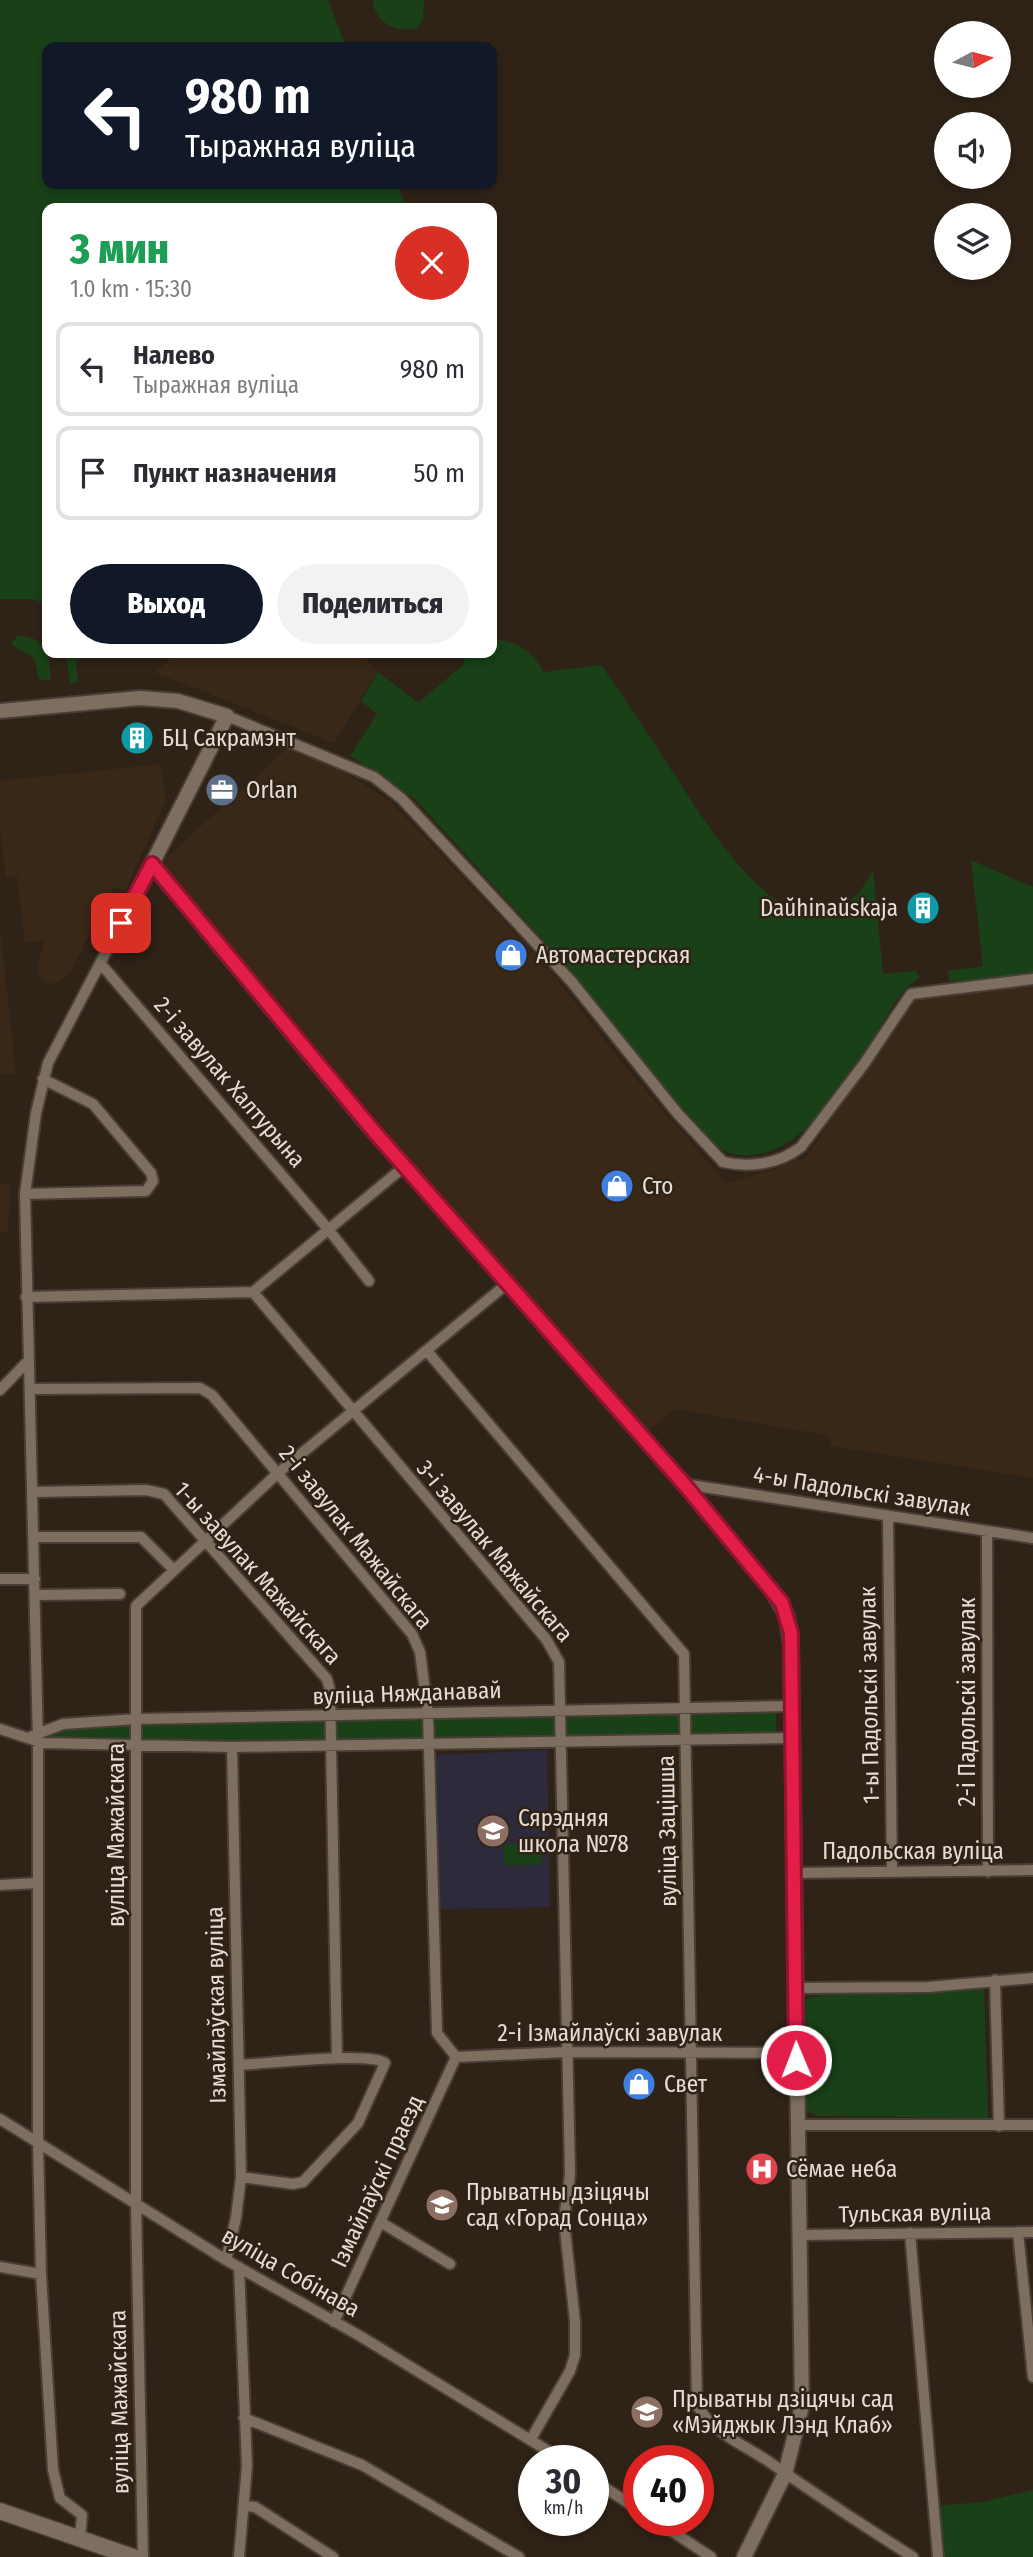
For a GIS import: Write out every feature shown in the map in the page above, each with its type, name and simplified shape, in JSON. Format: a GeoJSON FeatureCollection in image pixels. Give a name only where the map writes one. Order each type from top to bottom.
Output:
{"type":"FeatureCollection","features":[{"type":"Feature","properties":{"kind":"main road"},"geometry":{"type":"LineString","coordinates":[[0,2511],[133,2557]]}},
{"type":"Feature","properties":{"kind":"street"},"geometry":{"type":"LineString","coordinates":[[0,711],[140,698],[178,701],[227,716],[374,778],[402,799],[571,981],[678,1114],[723,1162],[772,1162],[788,1158],[801,1147],[864,1064],[911,994],[1033,979]]}},
{"type":"Feature","properties":{"kind":"street"},"geometry":{"type":"LineString","coordinates":[[80,2537],[82,2515],[60,2498],[53,2470],[41,2274],[34,1738],[35,1579],[25,1194],[43,1079],[59,1038],[227,716]]}},
{"type":"Feature","properties":{"kind":"street"},"geometry":{"type":"LineString","coordinates":[[152,864],[405,1166],[684,1484],[782,1603],[791,1633],[802,2406],[785,2474],[744,2557]]}},
{"type":"Feature","properties":{"kind":"street","name":"2-і завулак Халтурына"},"geometry":{"type":"LineString","coordinates":[[100,963],[328,1229],[369,1281]]}},
{"type":"Feature","properties":{"kind":"street"},"geometry":{"type":"LineString","coordinates":[[25,1194],[146,1191],[153,1181],[151,1173],[93,1104],[43,1079]]}},
{"type":"Feature","properties":{"kind":"street"},"geometry":{"type":"LineString","coordinates":[[26,1297],[253,1293],[405,1166]]}},
{"type":"Feature","properties":{"kind":"street","name":"вуліца Мажайскага"},"geometry":{"type":"LineString","coordinates":[[143,2557],[136,2204],[137,1719],[134,1612],[139,1601],[278,1473],[509,1283]]}},
{"type":"Feature","properties":{"kind":"street","name":"3-і завулак Мажайскага"},"geometry":{"type":"LineString","coordinates":[[253,1293],[554,1650],[560,1668],[570,2174],[564,2220],[575,2322],[575,2355],[570,2371],[531,2439]]}},
{"type":"Feature","properties":{"kind":"street","name":"вуліца Зацішша"},"geometry":{"type":"LineString","coordinates":[[427,1351],[680,1645],[684,1654],[697,2405],[706,2420],[723,2435],[785,2474]]}},
{"type":"Feature","properties":{"kind":"street"},"geometry":{"type":"LineString","coordinates":[[0,1390],[28,1362]]}},
{"type":"Feature","properties":{"kind":"street","name":"2-і завулак Мажайскага"},"geometry":{"type":"LineString","coordinates":[[30,1389],[200,1388],[212,1395],[412,1634],[420,1652],[428,1714],[438,2033],[456,2057]]}},
{"type":"Feature","properties":{"kind":"street","name":"4-ы Падольскі завулак"},"geometry":{"type":"LineString","coordinates":[[684,1484],[1033,1538]]}},
{"type":"Feature","properties":{"kind":"street","name":"1-ы завулак Мажайскага"},"geometry":{"type":"LineString","coordinates":[[32,1492],[155,1490],[164,1493],[327,1679],[331,1690],[337,2059]]}},
{"type":"Feature","properties":{"kind":"street","name":"1-ы Падольскі завулак"},"geometry":{"type":"LineString","coordinates":[[888,1517],[892,1872]]}},
{"type":"Feature","properties":{"kind":"street","name":"2-і Падольскі завулак"},"geometry":{"type":"LineString","coordinates":[[988,1532],[988,1872]]}},
{"type":"Feature","properties":{"kind":"street"},"geometry":{"type":"LineString","coordinates":[[33,1537],[142,1537],[174,1570]]}},
{"type":"Feature","properties":{"kind":"street"},"geometry":{"type":"LineString","coordinates":[[0,1579],[35,1579]]}},
{"type":"Feature","properties":{"kind":"street"},"geometry":{"type":"LineString","coordinates":[[35,1595],[120,1594]]}},
{"type":"Feature","properties":{"kind":"street","name":"вуліца Няжданавай"},"geometry":{"type":"LineString","coordinates":[[34,1738],[63,1724],[137,1719],[792,1706]]}},
{"type":"Feature","properties":{"kind":"street"},"geometry":{"type":"LineString","coordinates":[[0,1729],[34,1738],[137,1745],[232,1747],[429,1746],[560,1740],[792,1738]]}},
{"type":"Feature","properties":{"kind":"street","name":"Ізмайлаўская вуліца"},"geometry":{"type":"LineString","coordinates":[[226,2260],[236,2218],[241,2177],[232,1747]]}},
{"type":"Feature","properties":{"kind":"street","name":"Падольская вуліца"},"geometry":{"type":"LineString","coordinates":[[793,1873],[1033,1870]]}},
{"type":"Feature","properties":{"kind":"street"},"geometry":{"type":"LineString","coordinates":[[0,1885],[37,1883]]}},
{"type":"Feature","properties":{"kind":"street"},"geometry":{"type":"LineString","coordinates":[[795,1988],[928,1987],[1033,1978]]}},
{"type":"Feature","properties":{"kind":"street"},"geometry":{"type":"LineString","coordinates":[[995,1980],[999,2126]]}},
{"type":"Feature","properties":{"kind":"street","name":"2-і Ізмайлаўскі завулак"},"geometry":{"type":"LineString","coordinates":[[456,2057],[566,2052],[796,2053]]}},
{"type":"Feature","properties":{"kind":"street","name":"Ізмайлаўскі праезд"},"geometry":{"type":"LineString","coordinates":[[334,2322],[382,2223],[456,2057]]}},
{"type":"Feature","properties":{"kind":"street"},"geometry":{"type":"LineString","coordinates":[[239,2065],[375,2058],[385,2063],[358,2123],[303,2182],[293,2184],[241,2177]]}},
{"type":"Feature","properties":{"kind":"street","name":"вуліца Собінава"},"geometry":{"type":"LineString","coordinates":[[0,2119],[226,2260],[540,2445]]}},
{"type":"Feature","properties":{"kind":"street"},"geometry":{"type":"LineString","coordinates":[[797,2125],[1033,2125]]}},
{"type":"Feature","properties":{"kind":"street"},"geometry":{"type":"LineString","coordinates":[[382,2223],[450,2264]]}},
{"type":"Feature","properties":{"kind":"street"},"geometry":{"type":"LineString","coordinates":[[1018,2232],[1033,2378]]}},
{"type":"Feature","properties":{"kind":"street","name":"Тульская вуліца"},"geometry":{"type":"LineString","coordinates":[[798,2235],[1033,2232]]}},
{"type":"Feature","properties":{"kind":"street"},"geometry":{"type":"LineString","coordinates":[[910,2233],[938,2557]]}},
{"type":"Feature","properties":{"kind":"street"},"geometry":{"type":"LineString","coordinates":[[0,2267],[41,2274]]}},
{"type":"Feature","properties":{"kind":"street"},"geometry":{"type":"LineString","coordinates":[[239,2267],[246,2506],[239,2557]]}},
{"type":"Feature","properties":{"kind":"street"},"geometry":{"type":"LineString","coordinates":[[244,2418],[362,2465],[519,2557]]}},
{"type":"Feature","properties":{"kind":"street"},"geometry":{"type":"LineString","coordinates":[[785,2474],[913,2557]]}},
{"type":"Feature","properties":{"kind":"street"},"geometry":{"type":"LineString","coordinates":[[246,2506],[255,2507],[333,2557]]}},
{"type":"Feature","properties":{"kind":"street"},"geometry":{"type":"LineString","coordinates":[[679,2536],[711,2557]]}},
{"type":"Feature","properties":{"kind":"shaded area"},"geometry":{"type":"Polygon","coordinates":[[[172,658],[365,658],[377,672],[334,743],[154,672],[172,658]]]}},
{"type":"Feature","properties":{"kind":"shaded area"},"geometry":{"type":"Polygon","coordinates":[[[290,746],[327,762],[389,800],[549,969],[624,1065],[727,1184],[805,1158],[913,998],[1033,985],[1033,1478],[831,1446],[831,1436],[676,1409],[646,1432],[622,1409],[160,863],[290,746]]]}},
{"type":"Feature","properties":{"kind":"shaded area"},"geometry":{"type":"Polygon","coordinates":[[[161,764],[166,800],[125,891],[114,887],[71,971],[60,981],[48,984],[39,975],[38,966],[44,941],[25,942],[17,876],[6,877],[0,830],[0,781],[161,764]]]}},
{"type":"Feature","properties":{"kind":"shaded area"},"geometry":{"type":"Polygon","coordinates":[[[0,928],[16,1073],[0,1075],[0,928]]]}},
{"type":"Feature","properties":{"kind":"shaded area"},"geometry":{"type":"Polygon","coordinates":[[[0,1183],[10,1184],[8,1232],[0,1233],[0,1183]]]}},
{"type":"Feature","properties":{"kind":"shaded area","name":"Сярэдняя школа №78"},"geometry":{"type":"Polygon","coordinates":[[[547,1750],[550,1907],[440,1909],[436,1755],[547,1750]]]}},
{"type":"Feature","properties":{"kind":"green space"},"geometry":{"type":"Polygon","coordinates":[[[0,0],[328,0],[344,42],[42,42],[42,189],[399,189],[404,203],[42,203],[42,602],[32,599],[0,599],[0,0]]]}},
{"type":"Feature","properties":{"kind":"green space"},"geometry":{"type":"Polygon","coordinates":[[[373,0],[424,0],[423,20],[417,28],[394,27],[377,15],[373,0]]]}},
{"type":"Feature","properties":{"kind":"green space"},"geometry":{"type":"Polygon","coordinates":[[[17,636],[40,643],[42,658],[48,658],[50,681],[39,679],[34,658],[11,644],[17,636]]]}},
{"type":"Feature","properties":{"kind":"green space"},"geometry":{"type":"Polygon","coordinates":[[[497,640],[522,648],[544,672],[601,665],[735,861],[762,889],[790,908],[819,915],[847,904],[873,870],[883,974],[916,971],[920,977],[906,988],[896,1001],[826,1108],[792,1140],[773,1150],[752,1155],[728,1153],[715,1144],[697,1127],[545,942],[415,799],[350,756],[377,714],[361,701],[378,672],[418,703],[462,666],[465,658],[497,658],[497,640]]]}},
{"type":"Feature","properties":{"kind":"green space"},"geometry":{"type":"Polygon","coordinates":[[[67,658],[76,658],[78,682],[70,683],[67,658]]]}},
{"type":"Feature","properties":{"kind":"green space"},"geometry":{"type":"Polygon","coordinates":[[[971,860],[1033,887],[1033,979],[949,981],[948,971],[983,966],[971,860]]]}},
{"type":"Feature","properties":{"kind":"green space"},"geometry":{"type":"Polygon","coordinates":[[[776,1707],[776,1739],[43,1743],[42,1731],[54,1726],[776,1707]]]}},
{"type":"Feature","properties":{"kind":"green space"},"geometry":{"type":"Polygon","coordinates":[[[504,1844],[542,1844],[541,1865],[504,1865],[504,1844]]]}},
{"type":"Feature","properties":{"kind":"green space"},"geometry":{"type":"Polygon","coordinates":[[[984,1987],[988,2118],[816,2116],[805,2109],[806,1999],[822,1995],[984,1987]]]}},
{"type":"Feature","properties":{"kind":"green space"},"geometry":{"type":"Polygon","coordinates":[[[1033,2490],[1033,2557],[938,2557],[934,2506],[982,2502],[1033,2490]]]}},
{"type":"Feature","properties":{"kind":"place","name":"БЦ Сакрамэнт"},"geometry":{"type":"Point","coordinates":[137,738]}},
{"type":"Feature","properties":{"kind":"place","name":"Orlan"},"geometry":{"type":"Point","coordinates":[222,790]}},
{"type":"Feature","properties":{"kind":"place","name":"Daŭhinaŭskaja"},"geometry":{"type":"Point","coordinates":[923,908]}},
{"type":"Feature","properties":{"kind":"place","name":"Автомастерская"},"geometry":{"type":"Point","coordinates":[511,955]}},
{"type":"Feature","properties":{"kind":"place","name":"Сто"},"geometry":{"type":"Point","coordinates":[617,1186]}},
{"type":"Feature","properties":{"kind":"place","name":"Сярэдняя школа №78"},"geometry":{"type":"Point","coordinates":[493,1831]}},
{"type":"Feature","properties":{"kind":"place","name":"Свет"},"geometry":{"type":"Point","coordinates":[639,2084]}},
{"type":"Feature","properties":{"kind":"place","name":"Сёмае неба"},"geometry":{"type":"Point","coordinates":[762,2169]}},
{"type":"Feature","properties":{"kind":"place","name":"Прыватны дзіцячы сад «Горад Сонца»"},"geometry":{"type":"Point","coordinates":[442,2205]}},
{"type":"Feature","properties":{"kind":"place","name":"Прыватны дзіцячы сад «Мэйджык Лэнд Клаб»"},"geometry":{"type":"Point","coordinates":[647,2412]}},
{"type":"Feature","properties":{"kind":"route"},"geometry":{"type":"LineString","coordinates":[[121,923],[152,864],[363,1119],[684,1484],[782,1603],[791,1633],[796,2060]]}}]}
